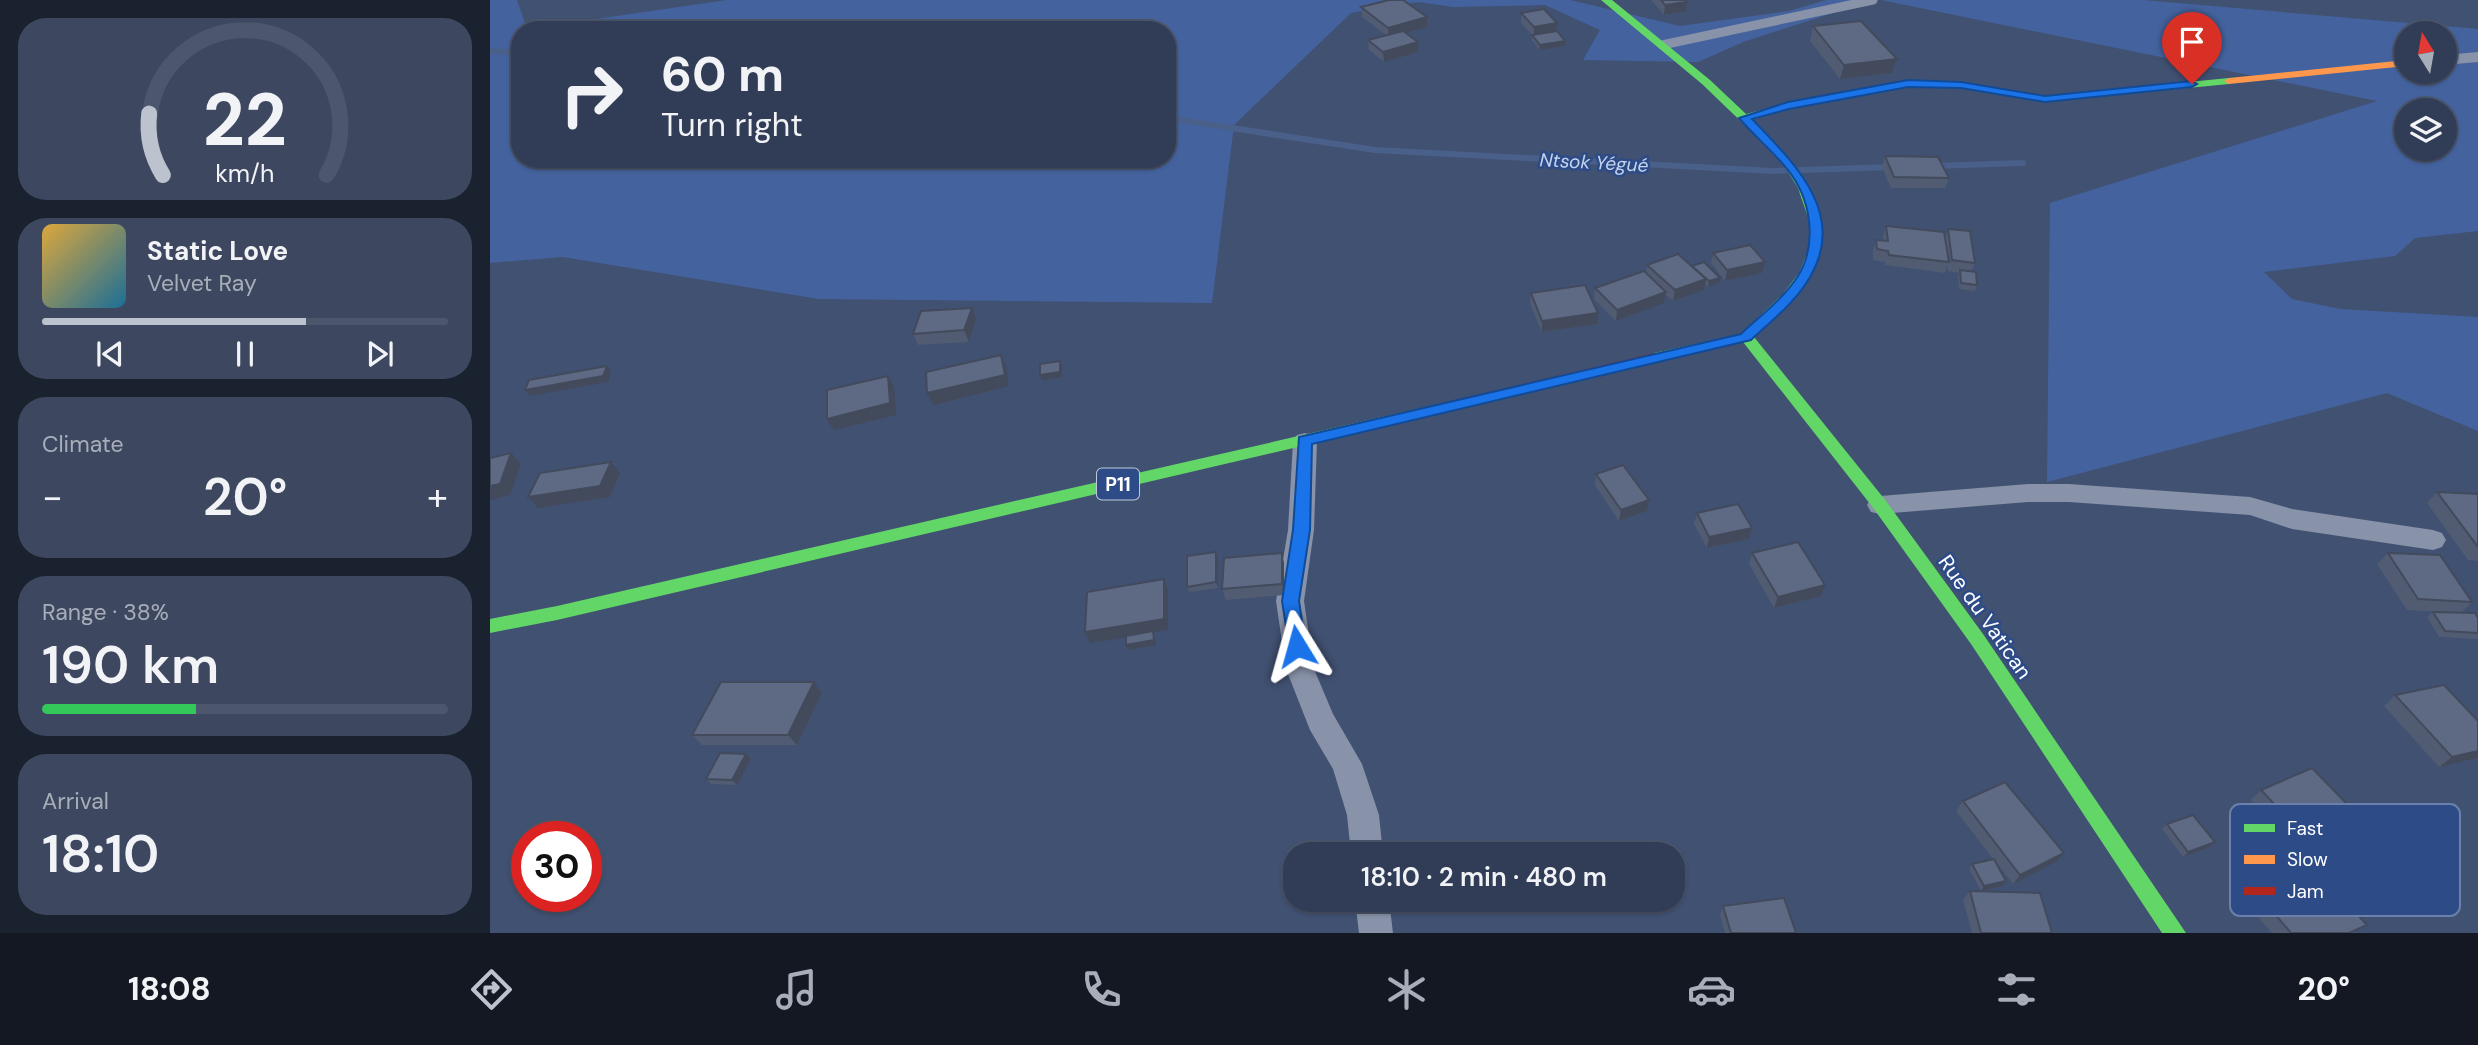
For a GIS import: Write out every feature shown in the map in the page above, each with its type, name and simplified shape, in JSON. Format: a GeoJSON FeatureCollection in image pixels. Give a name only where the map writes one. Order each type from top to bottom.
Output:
{"type":"FeatureCollection","features":[{"type":"Feature","properties":{"kind":"main road"},"geometry":{"type":"LineString","coordinates":[[1606,0],[1745,118],[1793,168],[1807,192],[1815,217],[1816,246],[1804,276],[1781,304],[1746,337]]}},
{"type":"Feature","properties":{"kind":"main road"},"geometry":{"type":"LineString","coordinates":[[1745,118],[1788,106],[1908,84],[1961,85],[2007,94],[2056,99],[2394,64]]}},
{"type":"Feature","properties":{"kind":"main road","name":"P11"},"geometry":{"type":"LineString","coordinates":[[490,625],[557,613],[1746,337]]}},
{"type":"Feature","properties":{"kind":"main road","name":"Rue du Vatican"},"geometry":{"type":"LineString","coordinates":[[1746,337],[1880,505],[1977,639],[2175,933]]}},
{"type":"Feature","properties":{"kind":"street"},"geometry":{"type":"LineString","coordinates":[[2457,59],[2478,57]]}},
{"type":"Feature","properties":{"kind":"street"},"geometry":{"type":"LineString","coordinates":[[1305,441],[1301,530],[1290,601],[1300,669],[1321,721],[1347,764],[1363,815],[1366,842]]}},
{"type":"Feature","properties":{"kind":"street"},"geometry":{"type":"LineString","coordinates":[[1880,505],[2028,493],[2069,493],[2250,506],[2292,519],[2433,540]]}},
{"type":"Feature","properties":{"kind":"street"},"geometry":{"type":"LineString","coordinates":[[1373,912],[1376,933]]}},
{"type":"Feature","properties":{"kind":"lane"},"geometry":{"type":"LineString","coordinates":[[1662,45],[1873,0]]}},
{"type":"Feature","properties":{"kind":"shaded area"},"geometry":{"type":"Polygon","coordinates":[[[490,0],[517,0],[524,21],[511,21],[511,168],[1176,168],[1176,21],[582,21],[727,0],[1570,0],[1680,26],[1789,11],[1827,0],[1873,0],[1743,42],[1698,62],[1583,60],[1600,30],[1545,5],[1453,7],[1419,2],[1351,13],[1234,125],[1212,303],[819,299],[563,257],[490,263],[490,0]]]}},
{"type":"Feature","properties":{"kind":"shaded area"},"geometry":{"type":"Polygon","coordinates":[[[1881,0],[2143,0],[2394,22],[2394,84],[2457,84],[2457,27],[2478,29],[2478,231],[2415,238],[2395,256],[2264,272],[2292,299],[2340,309],[2478,317],[2478,431],[2387,393],[2047,482],[2050,203],[2377,101],[1881,0]]]}},
{"type":"Feature","properties":{"kind":"building"},"geometry":{"type":"Polygon","coordinates":[[[1389,0],[1403,0],[1427,17],[1388,28],[1361,7],[1389,0]]]}},
{"type":"Feature","properties":{"kind":"building"},"geometry":{"type":"Polygon","coordinates":[[[1661,0],[1685,0],[1687,2],[1665,5],[1661,0]]]}},
{"type":"Feature","properties":{"kind":"building"},"geometry":{"type":"Polygon","coordinates":[[[1544,9],[1557,23],[1534,27],[1521,13],[1544,9]]]}},
{"type":"Feature","properties":{"kind":"building"},"geometry":{"type":"Polygon","coordinates":[[[1861,21],[1897,59],[1844,65],[1813,26],[1861,21]]]}},
{"type":"Feature","properties":{"kind":"building"},"geometry":{"type":"Polygon","coordinates":[[[1403,31],[1418,42],[1383,52],[1368,40],[1403,31]]]}},
{"type":"Feature","properties":{"kind":"building"},"geometry":{"type":"Polygon","coordinates":[[[1557,31],[1565,41],[1540,45],[1532,35],[1557,31]]]}},
{"type":"Feature","properties":{"kind":"building"},"geometry":{"type":"Polygon","coordinates":[[[1885,156],[1938,157],[1949,178],[1894,177],[1885,156]]]}},
{"type":"Feature","properties":{"kind":"building"},"geometry":{"type":"Polygon","coordinates":[[[1886,226],[1944,232],[1949,262],[1889,255],[1888,251],[1877,249],[1876,240],[1888,241],[1886,226]]]}},
{"type":"Feature","properties":{"kind":"building"},"geometry":{"type":"Polygon","coordinates":[[[1948,229],[1970,231],[1975,263],[1952,260],[1948,229]]]}},
{"type":"Feature","properties":{"kind":"building"},"geometry":{"type":"Polygon","coordinates":[[[1750,245],[1765,262],[1727,270],[1713,253],[1750,245]]]}},
{"type":"Feature","properties":{"kind":"building"},"geometry":{"type":"Polygon","coordinates":[[[1678,254],[1706,279],[1675,290],[1647,265],[1678,254]]]}},
{"type":"Feature","properties":{"kind":"building"},"geometry":{"type":"Polygon","coordinates":[[[1704,262],[1720,278],[1709,281],[1692,266],[1704,262]]]}},
{"type":"Feature","properties":{"kind":"building"},"geometry":{"type":"Polygon","coordinates":[[[1960,270],[1976,272],[1977,285],[1961,283],[1960,270]]]}},
{"type":"Feature","properties":{"kind":"building"},"geometry":{"type":"Polygon","coordinates":[[[1644,271],[1666,292],[1617,310],[1595,288],[1644,271]]]}},
{"type":"Feature","properties":{"kind":"building"},"geometry":{"type":"Polygon","coordinates":[[[1585,285],[1598,313],[1542,321],[1531,293],[1585,285]]]}},
{"type":"Feature","properties":{"kind":"building"},"geometry":{"type":"Polygon","coordinates":[[[972,308],[964,330],[913,334],[921,311],[972,308]]]}},
{"type":"Feature","properties":{"kind":"building"},"geometry":{"type":"Polygon","coordinates":[[[1001,355],[1005,375],[927,393],[926,372],[1001,355]]]}},
{"type":"Feature","properties":{"kind":"building"},"geometry":{"type":"Polygon","coordinates":[[[1060,361],[1060,372],[1040,375],[1040,364],[1060,361]]]}},
{"type":"Feature","properties":{"kind":"building"},"geometry":{"type":"Polygon","coordinates":[[[607,366],[603,376],[525,390],[529,380],[607,366]]]}},
{"type":"Feature","properties":{"kind":"building"},"geometry":{"type":"Polygon","coordinates":[[[888,376],[890,403],[827,419],[827,390],[888,376]]]}},
{"type":"Feature","properties":{"kind":"building"},"geometry":{"type":"Polygon","coordinates":[[[511,453],[500,484],[490,486],[490,458],[511,453]]]}},
{"type":"Feature","properties":{"kind":"building"},"geometry":{"type":"Polygon","coordinates":[[[611,462],[600,486],[528,497],[540,473],[611,462]]]}},
{"type":"Feature","properties":{"kind":"building"},"geometry":{"type":"Polygon","coordinates":[[[1623,465],[1649,500],[1621,510],[1596,474],[1623,465]]]}},
{"type":"Feature","properties":{"kind":"building"},"geometry":{"type":"Polygon","coordinates":[[[2437,492],[2478,494],[2478,547],[2437,492]]]}},
{"type":"Feature","properties":{"kind":"building"},"geometry":{"type":"Polygon","coordinates":[[[1738,504],[1752,528],[1709,537],[1697,513],[1738,504]]]}},
{"type":"Feature","properties":{"kind":"building"},"geometry":{"type":"Polygon","coordinates":[[[1798,542],[1825,585],[1778,597],[1752,553],[1798,542]]]}},
{"type":"Feature","properties":{"kind":"building"},"geometry":{"type":"Polygon","coordinates":[[[1216,552],[1216,582],[1187,587],[1187,556],[1216,552]]]}},
{"type":"Feature","properties":{"kind":"building"},"geometry":{"type":"Polygon","coordinates":[[[1282,553],[1282,584],[1222,589],[1224,558],[1282,553]]]}},
{"type":"Feature","properties":{"kind":"building"},"geometry":{"type":"Polygon","coordinates":[[[2388,553],[2440,555],[2472,602],[2418,599],[2388,553]]]}},
{"type":"Feature","properties":{"kind":"building"},"geometry":{"type":"Polygon","coordinates":[[[1164,579],[1164,619],[1085,632],[1087,592],[1164,579]]]}},
{"type":"Feature","properties":{"kind":"building"},"geometry":{"type":"Polygon","coordinates":[[[2433,612],[2475,613],[2478,618],[2478,633],[2445,631],[2433,612]]]}},
{"type":"Feature","properties":{"kind":"building"},"geometry":{"type":"Polygon","coordinates":[[[1153,631],[1154,640],[1126,645],[1126,636],[1153,631]]]}},
{"type":"Feature","properties":{"kind":"building"},"geometry":{"type":"Polygon","coordinates":[[[721,682],[814,682],[788,735],[692,735],[721,682]]]}},
{"type":"Feature","properties":{"kind":"building"},"geometry":{"type":"Polygon","coordinates":[[[2444,685],[2478,721],[2478,751],[2452,757],[2395,695],[2444,685]]]}},
{"type":"Feature","properties":{"kind":"building"},"geometry":{"type":"Polygon","coordinates":[[[720,753],[746,754],[732,780],[706,779],[720,753]]]}},
{"type":"Feature","properties":{"kind":"building"},"geometry":{"type":"Polygon","coordinates":[[[2312,768],[2347,804],[2274,804],[2261,790],[2312,768]]]}},
{"type":"Feature","properties":{"kind":"building"},"geometry":{"type":"Polygon","coordinates":[[[2005,782],[2064,853],[2020,875],[1963,801],[2005,782]]]}},
{"type":"Feature","properties":{"kind":"building"},"geometry":{"type":"Polygon","coordinates":[[[2193,815],[2215,842],[2188,852],[2167,824],[2193,815]]]}},
{"type":"Feature","properties":{"kind":"building"},"geometry":{"type":"Polygon","coordinates":[[[1994,859],[2006,881],[1984,886],[1972,864],[1994,859]]]}},
{"type":"Feature","properties":{"kind":"building"},"geometry":{"type":"Polygon","coordinates":[[[1970,891],[2040,893],[2052,933],[1981,933],[1970,891]]]}},
{"type":"Feature","properties":{"kind":"building"},"geometry":{"type":"Polygon","coordinates":[[[1784,898],[1796,933],[1731,933],[1723,906],[1784,898]]]}},
{"type":"Feature","properties":{"kind":"building"},"geometry":{"type":"Polygon","coordinates":[[[2277,916],[2359,916],[2367,925],[2349,933],[2291,933],[2277,916]]]}},
{"type":"Feature","properties":{"kind":"waterway","name":"Ntsok Yégué"},"geometry":{"type":"LineString","coordinates":[[490,51],[511,52]]}},
{"type":"Feature","properties":{"kind":"waterway","name":"Ntsok Yégué"},"geometry":{"type":"LineString","coordinates":[[1176,119],[1375,150],[1773,171],[1894,167]]}},
{"type":"Feature","properties":{"kind":"waterway","name":"Ntsok Yégué"},"geometry":{"type":"LineString","coordinates":[[1932,166],[2023,163]]}},
{"type":"Feature","properties":{"kind":"traffic: fast"},"geometry":{"type":"LineString","coordinates":[[1606,0],[1706,82],[1784,157],[1804,188],[1817,226],[1816,246],[1805,273],[1788,297],[1746,337],[1654,358]]}},
{"type":"Feature","properties":{"kind":"traffic: fast"},"geometry":{"type":"LineString","coordinates":[[1745,118],[1788,106],[1908,84],[1961,85],[2045,99],[2229,81]]}},
{"type":"Feature","properties":{"kind":"traffic: fast"},"geometry":{"type":"LineString","coordinates":[[1746,337],[1880,505],[1977,639],[2175,933]]}},
{"type":"Feature","properties":{"kind":"traffic: fast"},"geometry":{"type":"LineString","coordinates":[[490,626],[557,613],[1434,410]]}},
{"type":"Feature","properties":{"kind":"traffic: slow"},"geometry":{"type":"LineString","coordinates":[[2229,81],[2394,64]]}},
{"type":"Feature","properties":{"kind":"traffic: jam"},"geometry":{"type":"LineString","coordinates":[[1434,410],[1654,358]]}},
{"type":"Feature","properties":{"kind":"route"},"geometry":{"type":"LineString","coordinates":[[1297,646],[1290,601],[1305,491],[1305,441],[1746,337],[1781,304],[1804,276],[1816,246],[1815,217],[1807,192],[1793,168],[1745,118],[1788,106],[1908,84],[1961,85],[2045,99],[2192,84]]}}]}
